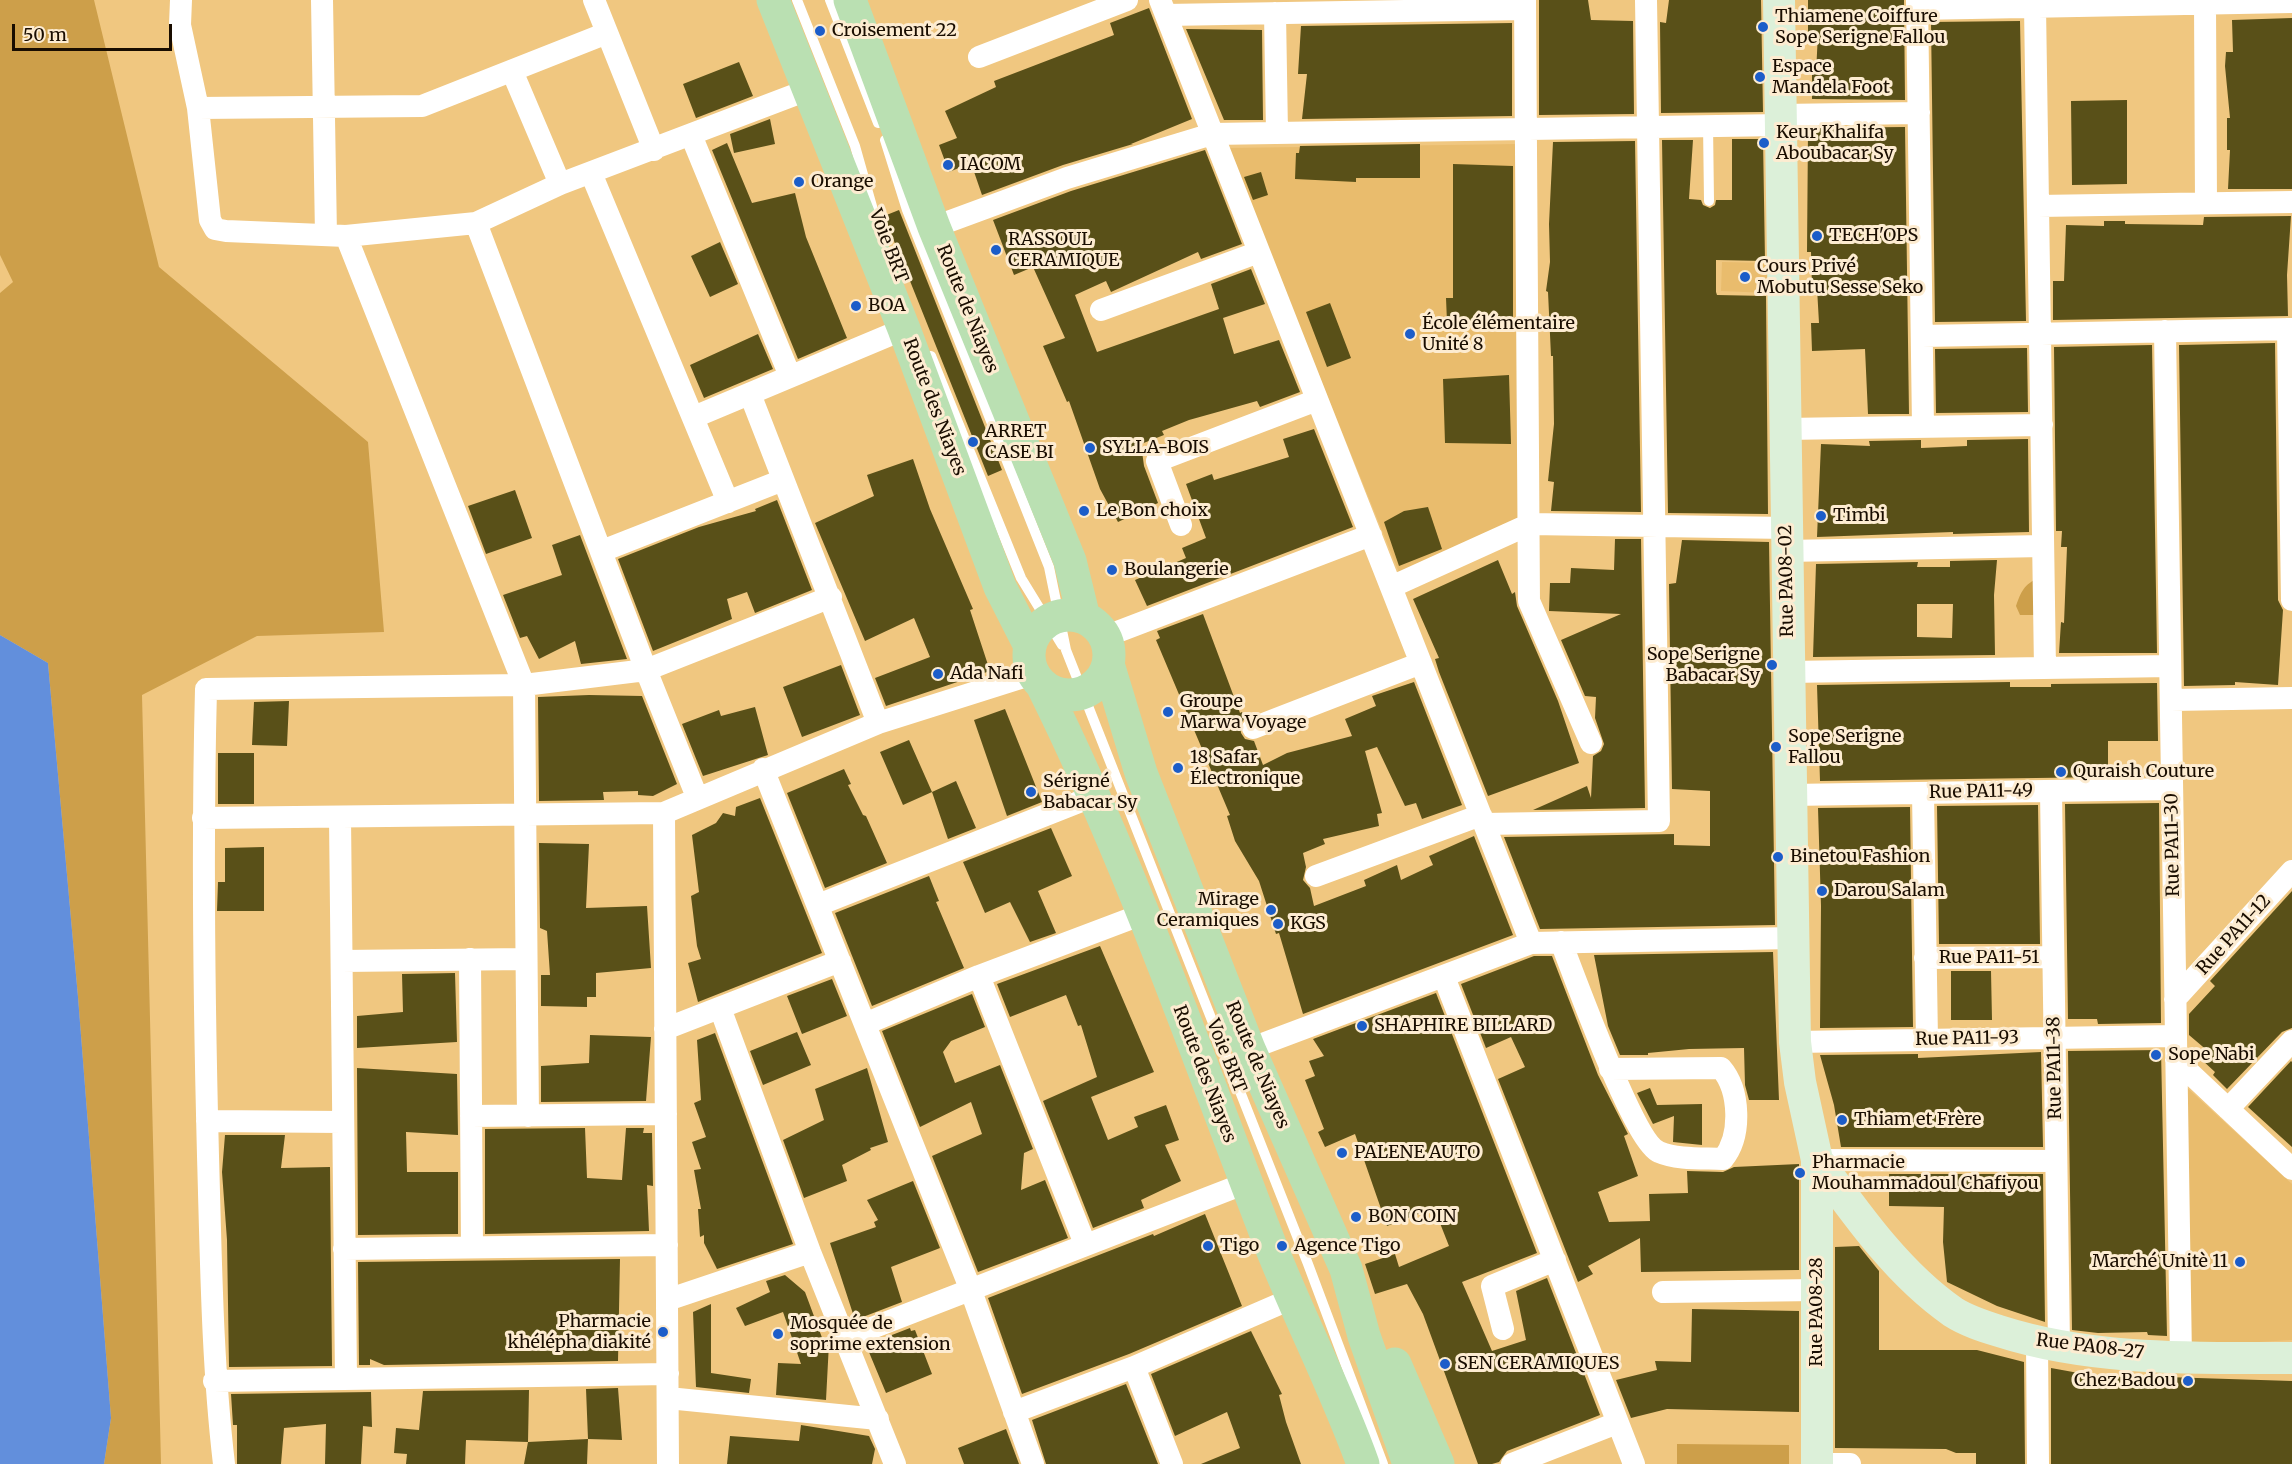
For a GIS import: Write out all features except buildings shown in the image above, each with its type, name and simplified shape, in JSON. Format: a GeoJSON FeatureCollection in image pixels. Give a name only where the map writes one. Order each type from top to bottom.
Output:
{"type":"FeatureCollection","features":[{"type":"Feature","properties":{"kind":"main road","name":"Route des Niayes"},"geometry":{"type":"LineString","coordinates":[[773,0],[915,335],[1000,587],[1063,645],[1094,796],[1143,914],[1293,1304],[1349,1424],[1363,1464]]}},
{"type":"Feature","properties":{"kind":"main road","name":"Route de Niayes"},"geometry":{"type":"LineString","coordinates":[[850,0],[934,227],[1070,561],[1063,645],[1141,772],[1249,1049],[1346,1269],[1364,1336],[1409,1464]]}},
{"type":"Feature","properties":{"kind":"main road"},"geometry":{"type":"LineString","coordinates":[[1063,645],[1102,677],[1083,694]]}},
{"type":"Feature","properties":{"kind":"main road"},"geometry":{"type":"LineString","coordinates":[[1346,1269],[1381,1330],[1438,1464]]}},
{"type":"Feature","properties":{"kind":"main road"},"geometry":{"type":"LineString","coordinates":[[1293,1304],[1340,1464]]}},
{"type":"Feature","properties":{"kind":"street"},"geometry":{"type":"LineString","coordinates":[[181,0],[180,25],[198,108],[210,220],[215,229],[336,235],[476,223],[560,184],[810,89]]}},
{"type":"Feature","properties":{"kind":"street"},"geometry":{"type":"LineString","coordinates":[[322,0],[324,107],[336,235],[524,685],[528,1116]]}},
{"type":"Feature","properties":{"kind":"street"},"geometry":{"type":"LineString","coordinates":[[594,0],[654,150]]}},
{"type":"Feature","properties":{"kind":"street"},"geometry":{"type":"LineString","coordinates":[[979,57],[1127,0]]}},
{"type":"Feature","properties":{"kind":"street"},"geometry":{"type":"LineString","coordinates":[[1316,876],[1483,820],[1659,821],[1647,0]]}},
{"type":"Feature","properties":{"kind":"street","name":"Rue PA08-02"},"geometry":{"type":"LineString","coordinates":[[1779,0],[1795,1041],[1800,1082],[1817,1160]]}},
{"type":"Feature","properties":{"kind":"street"},"geometry":{"type":"LineString","coordinates":[[1923,426],[1917,4],[2035,6],[2292,2]]}},
{"type":"Feature","properties":{"kind":"street"},"geometry":{"type":"LineString","coordinates":[[2205,3],[2206,203]]}},
{"type":"Feature","properties":{"kind":"street"},"geometry":{"type":"LineString","coordinates":[[1531,943],[1163,8],[1275,13],[1525,4],[1529,601],[1591,743]]}},
{"type":"Feature","properties":{"kind":"street"},"geometry":{"type":"LineString","coordinates":[[2035,6],[2045,668]]}},
{"type":"Feature","properties":{"kind":"street"},"geometry":{"type":"LineString","coordinates":[[1275,13],[1277,134]]}},
{"type":"Feature","properties":{"kind":"street"},"geometry":{"type":"LineString","coordinates":[[198,108],[422,106],[608,33]]}},
{"type":"Feature","properties":{"kind":"street"},"geometry":{"type":"LineString","coordinates":[[512,71],[560,184]]}},
{"type":"Feature","properties":{"kind":"street"},"geometry":{"type":"LineString","coordinates":[[934,227],[1067,178],[1212,134],[1648,127],[1918,113]]}},
{"type":"Feature","properties":{"kind":"street"},"geometry":{"type":"LineString","coordinates":[[691,135],[790,376]]}},
{"type":"Feature","properties":{"kind":"street"},"geometry":{"type":"LineString","coordinates":[[591,173],[728,502]]}},
{"type":"Feature","properties":{"kind":"street"},"geometry":{"type":"LineString","coordinates":[[2038,206],[2292,202]]}},
{"type":"Feature","properties":{"kind":"street"},"geometry":{"type":"LineString","coordinates":[[476,223],[646,670],[697,797]]}},
{"type":"Feature","properties":{"kind":"street"},"geometry":{"type":"LineString","coordinates":[[1101,310],[1259,252]]}},
{"type":"Feature","properties":{"kind":"street"},"geometry":{"type":"LineString","coordinates":[[1922,336],[2290,329],[2292,600]]}},
{"type":"Feature","properties":{"kind":"street","name":"Rue PA11-30"},"geometry":{"type":"LineString","coordinates":[[2165,332],[2181,1358]]}},
{"type":"Feature","properties":{"kind":"street"},"geometry":{"type":"LineString","coordinates":[[694,417],[790,376],[915,335]]}},
{"type":"Feature","properties":{"kind":"street"},"geometry":{"type":"LineString","coordinates":[[750,394],[831,597],[878,723]]}},
{"type":"Feature","properties":{"kind":"street"},"geometry":{"type":"LineString","coordinates":[[1181,525],[1157,461],[1317,400]]}},
{"type":"Feature","properties":{"kind":"street"},"geometry":{"type":"LineString","coordinates":[[1785,429],[2042,425]]}},
{"type":"Feature","properties":{"kind":"street"},"geometry":{"type":"LineString","coordinates":[[602,550],[783,480]]}},
{"type":"Feature","properties":{"kind":"street"},"geometry":{"type":"LineString","coordinates":[[1391,587],[1530,524],[1655,526],[1787,539],[2043,546]]}},
{"type":"Feature","properties":{"kind":"street"},"geometry":{"type":"LineString","coordinates":[[203,818],[664,813],[763,769],[1063,645],[1371,535]]}},
{"type":"Feature","properties":{"kind":"street"},"geometry":{"type":"LineString","coordinates":[[224,1464],[214,1381],[207,1121],[203,818],[206,688],[524,685],[646,670],[831,597]]}},
{"type":"Feature","properties":{"kind":"street"},"geometry":{"type":"LineString","coordinates":[[1253,728],[1421,663]]}},
{"type":"Feature","properties":{"kind":"street"},"geometry":{"type":"LineString","coordinates":[[1789,672],[2170,666]]}},
{"type":"Feature","properties":{"kind":"street"},"geometry":{"type":"LineString","coordinates":[[2171,700],[2292,698]]}},
{"type":"Feature","properties":{"kind":"street"},"geometry":{"type":"LineString","coordinates":[[763,769],[970,1288],[1033,1464]]}},
{"type":"Feature","properties":{"kind":"street","name":"Rue PA11-49"},"geometry":{"type":"LineString","coordinates":[[1791,795],[2172,789]]}},
{"type":"Feature","properties":{"kind":"street","name":"Rue PA11-38"},"geometry":{"type":"LineString","coordinates":[[2038,1464],[2048,1345],[2056,1161],[2050,791]]}},
{"type":"Feature","properties":{"kind":"street"},"geometry":{"type":"LineString","coordinates":[[1923,793],[1927,1040]]}},
{"type":"Feature","properties":{"kind":"street"},"geometry":{"type":"LineString","coordinates":[[818,904],[1094,796]]}},
{"type":"Feature","properties":{"kind":"street"},"geometry":{"type":"LineString","coordinates":[[664,813],[668,1464]]}},
{"type":"Feature","properties":{"kind":"street"},"geometry":{"type":"LineString","coordinates":[[340,817],[346,1378]]}},
{"type":"Feature","properties":{"kind":"street","name":"Rue PA11-12"},"geometry":{"type":"LineString","coordinates":[[2175,999],[2292,871]]}},
{"type":"Feature","properties":{"kind":"street"},"geometry":{"type":"LineString","coordinates":[[865,1024],[980,976],[1143,914]]}},
{"type":"Feature","properties":{"kind":"street"},"geometry":{"type":"LineString","coordinates":[[1249,1049],[1531,943],[1793,938]]}},
{"type":"Feature","properties":{"kind":"street"},"geometry":{"type":"LineString","coordinates":[[1561,942],[1610,1069],[1652,1147],[1659,1153],[1723,1159],[1733,1147],[1736,1116],[1732,1080],[1720,1068],[1610,1069]]}},
{"type":"Feature","properties":{"kind":"street","name":"Rue PA11-51"},"geometry":{"type":"LineString","coordinates":[[1925,958],[2053,957]]}},
{"type":"Feature","properties":{"kind":"street"},"geometry":{"type":"LineString","coordinates":[[470,959],[472,1247]]}},
{"type":"Feature","properties":{"kind":"street"},"geometry":{"type":"LineString","coordinates":[[342,961],[526,959]]}},
{"type":"Feature","properties":{"kind":"street"},"geometry":{"type":"LineString","coordinates":[[665,1029],[840,961]]}},
{"type":"Feature","properties":{"kind":"street"},"geometry":{"type":"LineString","coordinates":[[980,976],[1085,1244]]}},
{"type":"Feature","properties":{"kind":"street"},"geometry":{"type":"LineString","coordinates":[[1444,977],[1634,1464]]}},
{"type":"Feature","properties":{"kind":"street"},"geometry":{"type":"LineString","coordinates":[[720,1008],[810,1252],[895,1464]]}},
{"type":"Feature","properties":{"kind":"street","name":"Rue PA11-93"},"geometry":{"type":"LineString","coordinates":[[1795,1041],[2176,1036]]}},
{"type":"Feature","properties":{"kind":"street"},"geometry":{"type":"LineString","coordinates":[[2228,1109],[2292,1041]]}},
{"type":"Feature","properties":{"kind":"street"},"geometry":{"type":"LineString","coordinates":[[2176,1059],[2292,1169]]}},
{"type":"Feature","properties":{"kind":"street"},"geometry":{"type":"LineString","coordinates":[[471,1116],[666,1114]]}},
{"type":"Feature","properties":{"kind":"street"},"geometry":{"type":"LineString","coordinates":[[207,1121],[343,1122]]}},
{"type":"Feature","properties":{"kind":"street"},"geometry":{"type":"LineString","coordinates":[[1817,1160],[2056,1161]]}},
{"type":"Feature","properties":{"kind":"street","name":"Rue PA08-28"},"geometry":{"type":"LineString","coordinates":[[1817,1160],[1817,1464]]}},
{"type":"Feature","properties":{"kind":"street","name":"Rue PA08-27"},"geometry":{"type":"LineString","coordinates":[[1817,1160],[1864,1224],[1934,1297],[1954,1313],[1973,1323],[2048,1345],[2181,1358],[2292,1358]]}},
{"type":"Feature","properties":{"kind":"street"},"geometry":{"type":"LineString","coordinates":[[846,1338],[970,1288],[1246,1183]]}},
{"type":"Feature","properties":{"kind":"street"},"geometry":{"type":"LineString","coordinates":[[344,1249],[667,1245]]}},
{"type":"Feature","properties":{"kind":"street"},"geometry":{"type":"LineString","coordinates":[[667,1300],[810,1252]]}},
{"type":"Feature","properties":{"kind":"street"},"geometry":{"type":"LineString","coordinates":[[1503,1329],[1492,1286],[1555,1260]]}},
{"type":"Feature","properties":{"kind":"street"},"geometry":{"type":"LineString","coordinates":[[1663,1292],[1817,1290]]}},
{"type":"Feature","properties":{"kind":"street"},"geometry":{"type":"LineString","coordinates":[[1014,1412],[1293,1304]]}},
{"type":"Feature","properties":{"kind":"street"},"geometry":{"type":"LineString","coordinates":[[1134,1367],[1172,1464]]}},
{"type":"Feature","properties":{"kind":"street"},"geometry":{"type":"LineString","coordinates":[[214,1381],[668,1374]]}},
{"type":"Feature","properties":{"kind":"street"},"geometry":{"type":"LineString","coordinates":[[668,1398],[878,1419]]}},
{"type":"Feature","properties":{"kind":"street"},"geometry":{"type":"LineString","coordinates":[[1512,1464],[1617,1423]]}},
{"type":"Feature","properties":{"kind":"street"},"geometry":{"type":"LineString","coordinates":[[1817,1464],[1850,1464]]}},
{"type":"Feature","properties":{"kind":"lane","name":"Voie BRT"},"geometry":{"type":"LineString","coordinates":[[797,0],[855,146],[881,233]]}},
{"type":"Feature","properties":{"kind":"lane","name":"Voie BRT"},"geometry":{"type":"LineString","coordinates":[[830,0],[885,140],[907,210],[1049,567],[1063,645],[1308,1264],[1383,1464]]}},
{"type":"Feature","properties":{"kind":"lane"},"geometry":{"type":"LineString","coordinates":[[1708,124],[1709,201]]}},
{"type":"Feature","properties":{"kind":"shaded area"},"geometry":{"type":"Polygon","coordinates":[[[0,0],[94,0],[159,267],[368,442],[384,632],[257,636],[142,695],[161,1464],[104,1464],[111,1418],[78,997],[48,663],[0,635],[0,293],[13,282],[0,255],[0,0]]]}},
{"type":"Feature","properties":{"kind":"shaded area","name":"École élémentaire Unité 8"},"geometry":{"type":"Polygon","coordinates":[[[1518,144],[1518,520],[1400,575],[1227,148],[1518,144]]]}},
{"type":"Feature","properties":{"kind":"shaded area","name":"Cours Privé Mobutu Sesse Seko"},"geometry":{"type":"Polygon","coordinates":[[[1722,262],[1770,263],[1769,293],[1721,291],[1722,262]]]}},
{"type":"Feature","properties":{"kind":"shaded area"},"geometry":{"type":"Polygon","coordinates":[[[2039,578],[2039,615],[2020,615],[2016,606],[2022,593],[2026,586],[2039,578]]]}},
{"type":"Feature","properties":{"kind":"shaded area","name":"Marché Unitè 11"},"geometry":{"type":"Polygon","coordinates":[[[2183,1084],[2292,1184],[2292,1340],[2190,1346],[2183,1084]]]}},
{"type":"Feature","properties":{"kind":"shaded area"},"geometry":{"type":"Polygon","coordinates":[[[1677,1444],[1789,1445],[1789,1464],[1677,1464],[1677,1444]]]}},
{"type":"Feature","properties":{"kind":"water"},"geometry":{"type":"Polygon","coordinates":[[[0,635],[48,663],[78,997],[111,1418],[104,1464],[0,1464],[0,635]]]}},
{"type":"Feature","properties":{"kind":"place","name":"Thiamene Coiffure Sope Serigne Fallou"},"geometry":{"type":"Point","coordinates":[1763,27]}},
{"type":"Feature","properties":{"kind":"place","name":"Croisement 22"},"geometry":{"type":"Point","coordinates":[820,31]}},
{"type":"Feature","properties":{"kind":"place","name":"Espace Mandela Foot"},"geometry":{"type":"Point","coordinates":[1760,77]}},
{"type":"Feature","properties":{"kind":"place","name":"Keur Khalifa Aboubacar Sy"},"geometry":{"type":"Point","coordinates":[1764,143]}},
{"type":"Feature","properties":{"kind":"place","name":"IACOM"},"geometry":{"type":"Point","coordinates":[948,165]}},
{"type":"Feature","properties":{"kind":"place","name":"Orange"},"geometry":{"type":"Point","coordinates":[799,182]}},
{"type":"Feature","properties":{"kind":"place","name":"TECH'OPS"},"geometry":{"type":"Point","coordinates":[1817,236]}},
{"type":"Feature","properties":{"kind":"place","name":"RASSOUL CERAMIQUE"},"geometry":{"type":"Point","coordinates":[996,250]}},
{"type":"Feature","properties":{"kind":"place","name":"Cours Privé Mobutu Sesse Seko"},"geometry":{"type":"Point","coordinates":[1745,277]}},
{"type":"Feature","properties":{"kind":"place","name":"BOA"},"geometry":{"type":"Point","coordinates":[856,306]}},
{"type":"Feature","properties":{"kind":"place","name":"École élémentaire Unité 8"},"geometry":{"type":"Point","coordinates":[1410,334]}},
{"type":"Feature","properties":{"kind":"place","name":"ARRET CASE BI"},"geometry":{"type":"Point","coordinates":[973,442]}},
{"type":"Feature","properties":{"kind":"place","name":"SYLLA-BOIS"},"geometry":{"type":"Point","coordinates":[1090,448]}},
{"type":"Feature","properties":{"kind":"place","name":"Le Bon choix"},"geometry":{"type":"Point","coordinates":[1084,511]}},
{"type":"Feature","properties":{"kind":"place","name":"Timbi"},"geometry":{"type":"Point","coordinates":[1821,516]}},
{"type":"Feature","properties":{"kind":"place","name":"Boulangerie"},"geometry":{"type":"Point","coordinates":[1112,570]}},
{"type":"Feature","properties":{"kind":"place","name":"Sope Serigne Babacar Sy"},"geometry":{"type":"Point","coordinates":[1772,665]}},
{"type":"Feature","properties":{"kind":"place","name":"Ada Nafi"},"geometry":{"type":"Point","coordinates":[938,674]}},
{"type":"Feature","properties":{"kind":"place","name":"Groupe Marwa Voyage"},"geometry":{"type":"Point","coordinates":[1168,712]}},
{"type":"Feature","properties":{"kind":"place","name":"Sope Serigne Fallou"},"geometry":{"type":"Point","coordinates":[1776,747]}},
{"type":"Feature","properties":{"kind":"place","name":"18 Safar Électronique"},"geometry":{"type":"Point","coordinates":[1178,768]}},
{"type":"Feature","properties":{"kind":"place","name":"Quraish Couture"},"geometry":{"type":"Point","coordinates":[2061,772]}},
{"type":"Feature","properties":{"kind":"place","name":"Sérigné Babacar Sy"},"geometry":{"type":"Point","coordinates":[1031,792]}},
{"type":"Feature","properties":{"kind":"place","name":"Binetou Fashion"},"geometry":{"type":"Point","coordinates":[1778,857]}},
{"type":"Feature","properties":{"kind":"place","name":"Darou Salam"},"geometry":{"type":"Point","coordinates":[1822,891]}},
{"type":"Feature","properties":{"kind":"place","name":"Mirage Ceramiques"},"geometry":{"type":"Point","coordinates":[1271,910]}},
{"type":"Feature","properties":{"kind":"place","name":"KGS"},"geometry":{"type":"Point","coordinates":[1278,924]}},
{"type":"Feature","properties":{"kind":"place","name":"SHAPHIRE BILLARD"},"geometry":{"type":"Point","coordinates":[1362,1026]}},
{"type":"Feature","properties":{"kind":"place","name":"Sope Nabi"},"geometry":{"type":"Point","coordinates":[2156,1055]}},
{"type":"Feature","properties":{"kind":"place","name":"Thiam et Frère"},"geometry":{"type":"Point","coordinates":[1842,1120]}},
{"type":"Feature","properties":{"kind":"place","name":"PALENE AUTO"},"geometry":{"type":"Point","coordinates":[1342,1153]}},
{"type":"Feature","properties":{"kind":"place","name":"Pharmacie Mouhammadoul Chafiyou"},"geometry":{"type":"Point","coordinates":[1800,1173]}},
{"type":"Feature","properties":{"kind":"place","name":"BON COIN"},"geometry":{"type":"Point","coordinates":[1356,1217]}},
{"type":"Feature","properties":{"kind":"place","name":"Tigo"},"geometry":{"type":"Point","coordinates":[1208,1246]}},
{"type":"Feature","properties":{"kind":"place","name":"Agence Tigo"},"geometry":{"type":"Point","coordinates":[1282,1246]}},
{"type":"Feature","properties":{"kind":"place","name":"Marché Unitè 11"},"geometry":{"type":"Point","coordinates":[2240,1262]}},
{"type":"Feature","properties":{"kind":"place","name":"Pharmacie khélépha diakité"},"geometry":{"type":"Point","coordinates":[663,1332]}},
{"type":"Feature","properties":{"kind":"place","name":"Mosquée de soprime extension"},"geometry":{"type":"Point","coordinates":[778,1334]}},
{"type":"Feature","properties":{"kind":"place","name":"SEN CERAMIQUES"},"geometry":{"type":"Point","coordinates":[1445,1364]}},
{"type":"Feature","properties":{"kind":"place","name":"Chez Badou"},"geometry":{"type":"Point","coordinates":[2188,1381]}}]}
